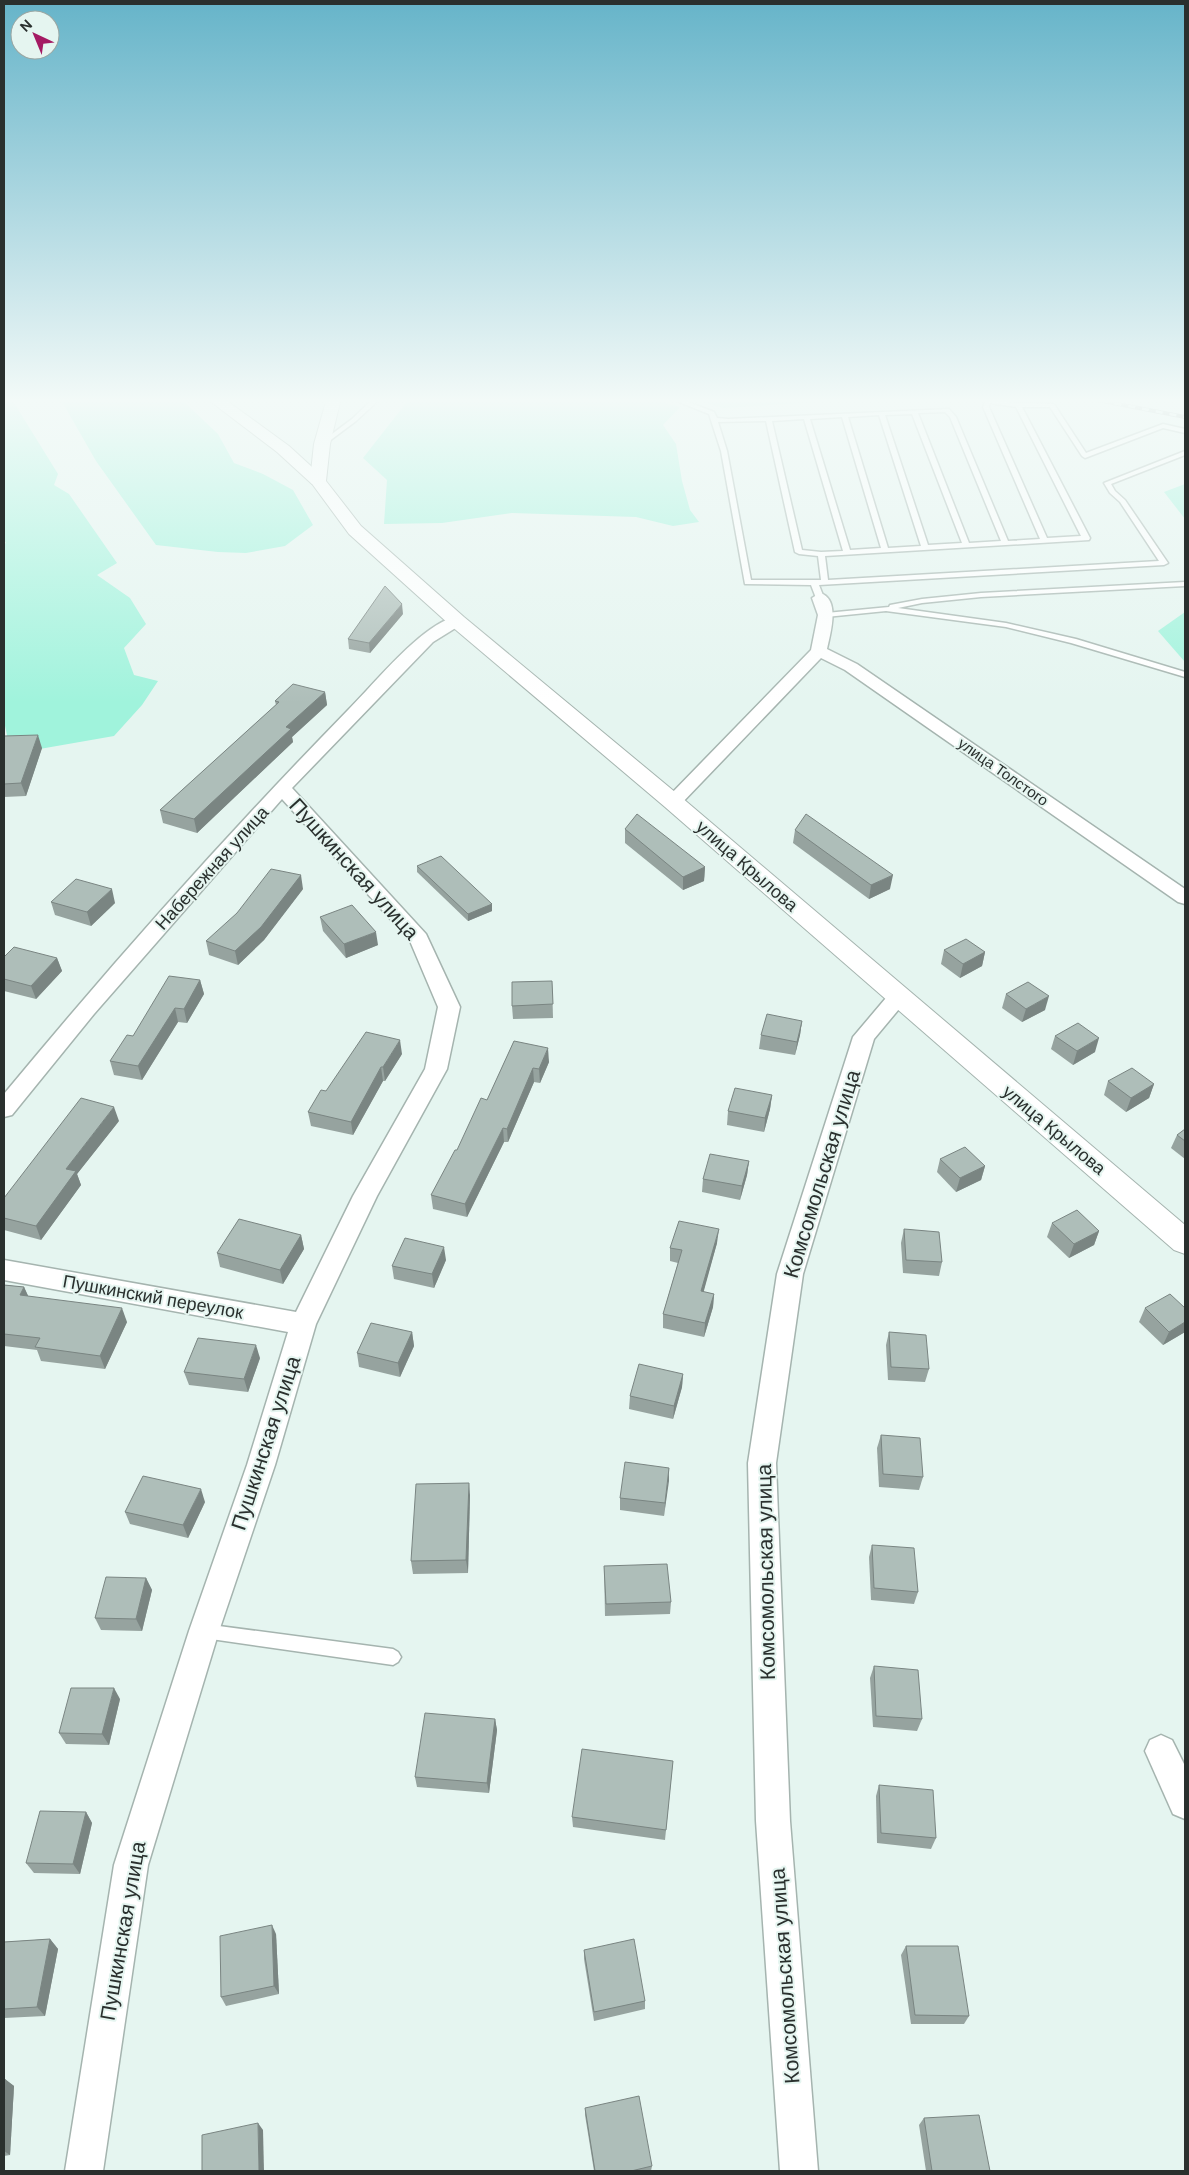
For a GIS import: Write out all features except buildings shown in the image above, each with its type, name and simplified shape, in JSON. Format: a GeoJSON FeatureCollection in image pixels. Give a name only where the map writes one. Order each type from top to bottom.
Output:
{"type":"FeatureCollection","features":[{"type":"Feature","properties":{"kind":"main road","name":"улица Крылова"},"geometry":{"type":"LineString","coordinates":[[332,500],[355,530],[457,622],[673,802],[1185,1242]]}},
{"type":"Feature","properties":{"kind":"street"},"geometry":{"type":"LineString","coordinates":[[673,802],[819,651],[826,615],[820,588]]}},
{"type":"Feature","properties":{"kind":"street","name":"Набережная улица"},"geometry":{"type":"LineString","coordinates":[[4,1109],[86,1009],[282,788],[427,639],[457,622]]}},
{"type":"Feature","properties":{"kind":"street","name":"улица Толстого"},"geometry":{"type":"LineString","coordinates":[[819,651],[851,667],[1185,898]]}},
{"type":"Feature","properties":{"kind":"street","name":"Пушкинская улица"},"geometry":{"type":"LineString","coordinates":[[84,2171],[131,1865],[204,1632],[261,1465],[303,1324],[365,1196],[436,1069],[449,1007],[419,939],[282,788]]}},
{"type":"Feature","properties":{"kind":"street","name":"Комсомольская улица"},"geometry":{"type":"LineString","coordinates":[[799,2171],[773,1821],[762,1463],[790,1274],[864,1037],[898,997]]}},
{"type":"Feature","properties":{"kind":"street","name":"Пушкинский переулок"},"geometry":{"type":"LineString","coordinates":[[4,1270],[303,1324]]}},
{"type":"Feature","properties":{"kind":"street"},"geometry":{"type":"LineString","coordinates":[[1161,1751],[1185,1802]]}},
{"type":"Feature","properties":{"kind":"lane"},"geometry":{"type":"LineString","coordinates":[[733,500],[748,582],[820,588],[1164,564],[1121,500]]}},
{"type":"Feature","properties":{"kind":"lane"},"geometry":{"type":"LineString","coordinates":[[787,500],[799,552],[821,554],[1086,538],[1066,500]]}},
{"type":"Feature","properties":{"kind":"lane"},"geometry":{"type":"LineString","coordinates":[[831,500],[847,552]]}},
{"type":"Feature","properties":{"kind":"lane"},"geometry":{"type":"LineString","coordinates":[[870,500],[885,550]]}},
{"type":"Feature","properties":{"kind":"lane"},"geometry":{"type":"LineString","coordinates":[[909,500],[925,548]]}},
{"type":"Feature","properties":{"kind":"lane"},"geometry":{"type":"LineString","coordinates":[[948,500],[966,545]]}},
{"type":"Feature","properties":{"kind":"lane"},"geometry":{"type":"LineString","coordinates":[[987,500],[1004,543]]}},
{"type":"Feature","properties":{"kind":"lane"},"geometry":{"type":"LineString","coordinates":[[1026,500],[1044,540]]}},
{"type":"Feature","properties":{"kind":"lane"},"geometry":{"type":"LineString","coordinates":[[820,588],[821,554]]}},
{"type":"Feature","properties":{"kind":"lane"},"geometry":{"type":"LineString","coordinates":[[826,615],[886,609],[922,601],[981,595],[1185,584]]}},
{"type":"Feature","properties":{"kind":"lane"},"geometry":{"type":"LineString","coordinates":[[886,609],[1006,625],[1073,641],[1185,675]]}},
{"type":"Feature","properties":{"kind":"lane"},"geometry":{"type":"LineString","coordinates":[[204,1632],[393,1657]]}},
{"type":"Feature","properties":{"kind":"green space"},"geometry":{"type":"Polygon","coordinates":[[[4,500],[73,500],[117,563],[97,575],[130,598],[146,624],[124,648],[134,675],[158,681],[142,705],[114,736],[11,754],[4,721],[4,544],[6,543],[4,540],[4,500]]]}},
{"type":"Feature","properties":{"kind":"green space"},"geometry":{"type":"Polygon","coordinates":[[[124,500],[298,500],[313,525],[285,546],[246,553],[156,545],[124,500]]]}},
{"type":"Feature","properties":{"kind":"green space"},"geometry":{"type":"Polygon","coordinates":[[[386,500],[687,500],[690,510],[699,522],[673,526],[636,517],[512,513],[442,523],[384,524],[386,500]]]}},
{"type":"Feature","properties":{"kind":"green space"},"geometry":{"type":"Polygon","coordinates":[[[1170,500],[1185,500],[1185,519],[1170,500]]]}},
{"type":"Feature","properties":{"kind":"green space"},"geometry":{"type":"Polygon","coordinates":[[[1185,612],[1185,662],[1158,631],[1185,612]]]}}]}
